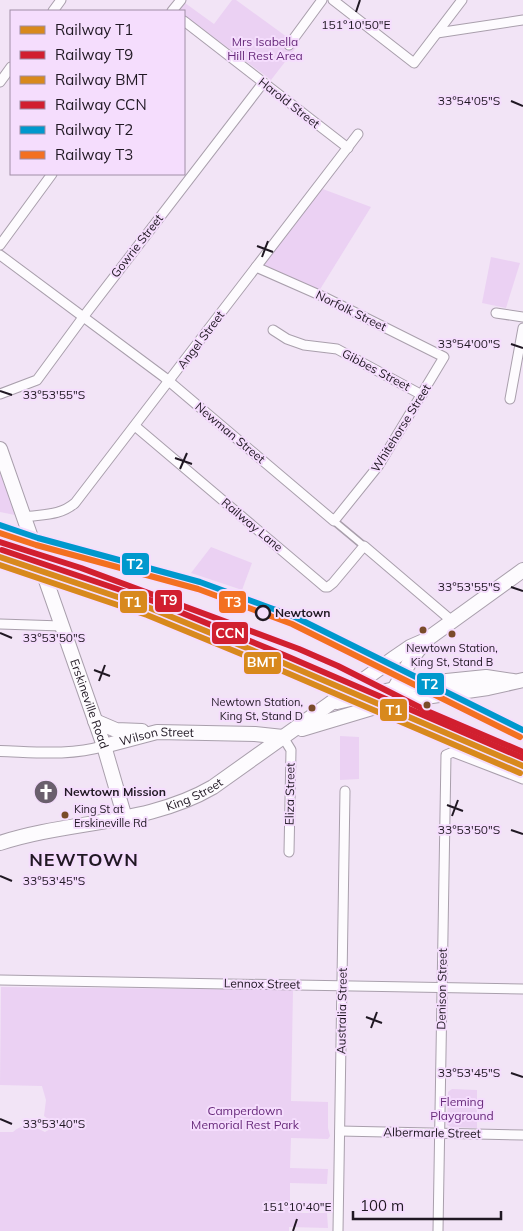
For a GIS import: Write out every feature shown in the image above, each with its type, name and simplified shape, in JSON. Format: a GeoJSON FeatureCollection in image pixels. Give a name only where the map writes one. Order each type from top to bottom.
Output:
{"type":"FeatureCollection","features":[{"type":"Feature","properties":{"kind":"main road","name":"Erskineville Road"},"geometry":{"type":"LineString","coordinates":[[0,449],[104,746],[125,818]]}},
{"type":"Feature","properties":{"kind":"main road","name":"King Street"},"geometry":{"type":"LineString","coordinates":[[0,842],[36,833],[125,818],[174,806],[194,798],[213,787],[410,647],[426,640],[523,570]]}},
{"type":"Feature","properties":{"kind":"main road","name":"King Street"},"geometry":{"type":"LineString","coordinates":[[286,735],[334,718],[376,708],[386,702],[412,658],[426,640]]}},
{"type":"Feature","properties":{"kind":"main road"},"geometry":{"type":"LineString","coordinates":[[331,703],[417,684],[486,677],[518,681]]}},
{"type":"Feature","properties":{"kind":"main road"},"geometry":{"type":"LineString","coordinates":[[376,708],[411,699],[488,688],[518,681]]}},
{"type":"Feature","properties":{"kind":"main road"},"geometry":{"type":"LineString","coordinates":[[95,721],[116,730],[157,732]]}},
{"type":"Feature","properties":{"kind":"main road","name":"Wilson Street"},"geometry":{"type":"LineString","coordinates":[[104,746],[157,732],[286,735]]}},
{"type":"Feature","properties":{"kind":"street"},"geometry":{"type":"LineString","coordinates":[[173,10],[181,0]]}},
{"type":"Feature","properties":{"kind":"street"},"geometry":{"type":"LineString","coordinates":[[289,45],[322,0]]}},
{"type":"Feature","properties":{"kind":"street"},"geometry":{"type":"LineString","coordinates":[[333,0],[414,63],[462,0]]}},
{"type":"Feature","properties":{"kind":"street"},"geometry":{"type":"LineString","coordinates":[[437,33],[522,20]]}},
{"type":"Feature","properties":{"kind":"street","name":"Harold Street"},"geometry":{"type":"LineString","coordinates":[[185,22],[348,148]]}},
{"type":"Feature","properties":{"kind":"street"},"geometry":{"type":"LineString","coordinates":[[0,82],[10,68]]}},
{"type":"Feature","properties":{"kind":"street","name":"Gowrie Street"},"geometry":{"type":"LineString","coordinates":[[0,394],[37,380],[263,83]]}},
{"type":"Feature","properties":{"kind":"street","name":"Angel Street"},"geometry":{"type":"LineString","coordinates":[[25,520],[52,514],[70,506],[135,426],[358,134]]}},
{"type":"Feature","properties":{"kind":"street"},"geometry":{"type":"LineString","coordinates":[[0,245],[51,175]]}},
{"type":"Feature","properties":{"kind":"street","name":"Newman Street"},"geometry":{"type":"LineString","coordinates":[[0,255],[169,381],[452,621]]}},
{"type":"Feature","properties":{"kind":"street","name":"Norfolk Street"},"geometry":{"type":"LineString","coordinates":[[256,267],[324,297],[444,357]]}},
{"type":"Feature","properties":{"kind":"street"},"geometry":{"type":"LineString","coordinates":[[496,313],[523,317]]}},
{"type":"Feature","properties":{"kind":"street"},"geometry":{"type":"LineString","coordinates":[[510,399],[523,328]]}},
{"type":"Feature","properties":{"kind":"street","name":"Gibbes Street"},"geometry":{"type":"LineString","coordinates":[[273,330],[287,339],[304,346],[337,350],[422,395]]}},
{"type":"Feature","properties":{"kind":"street","name":"Whitehorse Street"},"geometry":{"type":"LineString","coordinates":[[334,521],[379,465],[444,357]]}},
{"type":"Feature","properties":{"kind":"street","name":"Railway Lane"},"geometry":{"type":"LineString","coordinates":[[135,426],[325,588],[328,587],[364,546]]}},
{"type":"Feature","properties":{"kind":"street"},"geometry":{"type":"LineString","coordinates":[[0,624],[62,626]]}},
{"type":"Feature","properties":{"kind":"street","name":"Eliza Street"},"geometry":{"type":"LineString","coordinates":[[286,735],[291,750],[289,852]]}},
{"type":"Feature","properties":{"kind":"street","name":"Wilson Street"},"geometry":{"type":"LineString","coordinates":[[0,751],[66,753],[87,751],[104,746]]}},
{"type":"Feature","properties":{"kind":"street","name":"Denison Street"},"geometry":{"type":"LineString","coordinates":[[438,1231],[446,755],[453,752],[523,779]]}},
{"type":"Feature","properties":{"kind":"street","name":"Australia Street"},"geometry":{"type":"LineString","coordinates":[[338,1231],[345,791]]}},
{"type":"Feature","properties":{"kind":"street","name":"Lennox Street"},"geometry":{"type":"LineString","coordinates":[[0,980],[523,989]]}},
{"type":"Feature","properties":{"kind":"street","name":"Albermarle Street"},"geometry":{"type":"LineString","coordinates":[[340,1131],[523,1134]]}},
{"type":"Feature","properties":{"kind":"green space","name":"Mrs Isabella Hill Rest Area"},"geometry":{"type":"Polygon","coordinates":[[[232,0],[236,0],[298,45],[271,80],[185,16],[185,10],[180,10],[185,3],[214,24],[232,0]]]}},
{"type":"Feature","properties":{"kind":"green space"},"geometry":{"type":"Polygon","coordinates":[[[320,188],[371,207],[319,291],[263,266],[320,188]]]}},
{"type":"Feature","properties":{"kind":"green space"},"geometry":{"type":"Polygon","coordinates":[[[491,257],[520,263],[506,308],[482,303],[491,257]]]}},
{"type":"Feature","properties":{"kind":"green space"},"geometry":{"type":"Polygon","coordinates":[[[0,472],[15,515],[0,512],[0,472]]]}},
{"type":"Feature","properties":{"kind":"green space"},"geometry":{"type":"Polygon","coordinates":[[[211,547],[252,563],[242,590],[191,573],[211,547]]]}},
{"type":"Feature","properties":{"kind":"green space"},"geometry":{"type":"Polygon","coordinates":[[[340,736],[359,737],[359,779],[340,780],[340,736]]]}},
{"type":"Feature","properties":{"kind":"green space","name":"Camperdown Memorial Rest Park"},"geometry":{"type":"Polygon","coordinates":[[[1,987],[293,990],[291,1101],[328,1102],[328,1128],[330,1136],[328,1139],[291,1138],[290,1168],[328,1169],[327,1184],[290,1183],[290,1213],[327,1213],[328,1228],[289,1227],[289,1231],[0,1231],[0,1132],[13,1132],[21,1127],[29,1126],[45,1132],[50,1129],[51,1121],[44,1116],[46,1100],[42,1086],[0,1085],[1,987]]]}},
{"type":"Feature","properties":{"kind":"green space","name":"Fleming Playground"},"geometry":{"type":"Polygon","coordinates":[[[452,1089],[477,1090],[477,1128],[451,1127],[447,1125],[448,1092],[452,1089]]]}},
{"type":"Feature","properties":{"kind":"rail line","name":"T2"},"geometry":{"type":"LineString","coordinates":[[0,525],[38,538],[200,582],[295,617],[523,730]]}},
{"type":"Feature","properties":{"kind":"rail line","name":"T3"},"geometry":{"type":"LineString","coordinates":[[0,533],[36,545],[198,589],[292,624],[520,737]]}},
{"type":"Feature","properties":{"kind":"rail line","name":"T9"},"geometry":{"type":"LineString","coordinates":[[0,542],[81,568],[299,649],[338,666],[427,711],[523,752]]}},
{"type":"Feature","properties":{"kind":"rail line","name":"CCN"},"geometry":{"type":"LineString","coordinates":[[2,550],[153,601],[523,758]]}},
{"type":"Feature","properties":{"kind":"rail line","name":"T1"},"geometry":{"type":"LineString","coordinates":[[0,557],[150,608],[523,766]]}},
{"type":"Feature","properties":{"kind":"rail line","name":"BMT"},"geometry":{"type":"LineString","coordinates":[[0,565],[147,615],[520,773]]}},
{"type":"Feature","properties":{"kind":"place","name":"Newtown"},"geometry":{"type":"Point","coordinates":[263,613]}},
{"type":"Feature","properties":{"kind":"place","name":"Newtown Station, King St, Stand B"},"geometry":{"type":"Point","coordinates":[452,634]}},
{"type":"Feature","properties":{"kind":"place","name":"Newtown Station, King St, Stand D"},"geometry":{"type":"Point","coordinates":[312,708]}},
{"type":"Feature","properties":{"kind":"place","name":"Newtown Mission"},"geometry":{"type":"Point","coordinates":[46,792]}},
{"type":"Feature","properties":{"kind":"place","name":"King St at Erskineville Rd"},"geometry":{"type":"Point","coordinates":[65,815]}},
{"type":"Feature","properties":{"kind":"district","name":"NEWTOWN"},"geometry":{"type":"Point","coordinates":[84,860]}}]}
